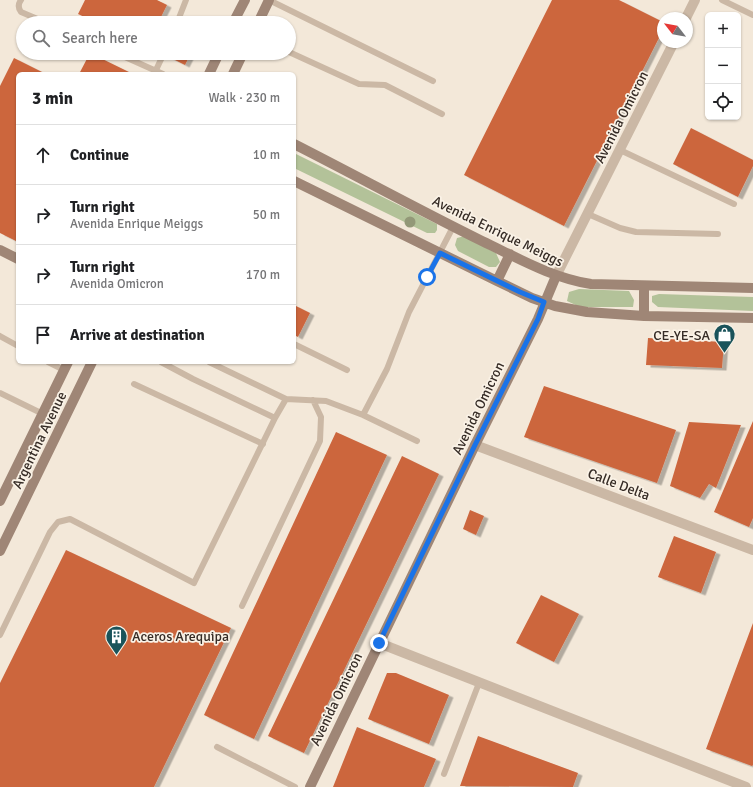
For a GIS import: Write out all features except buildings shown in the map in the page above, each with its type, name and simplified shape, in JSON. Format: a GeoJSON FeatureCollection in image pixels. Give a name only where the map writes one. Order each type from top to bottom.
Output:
{"type":"FeatureCollection","features":[{"type":"Feature","properties":{"kind":"main road"},"geometry":{"type":"LineString","coordinates":[[237,16],[245,0]]}},
{"type":"Feature","properties":{"kind":"main road"},"geometry":{"type":"LineString","coordinates":[[261,16],[269,0]]}},
{"type":"Feature","properties":{"kind":"main road"},"geometry":{"type":"LineString","coordinates":[[209,72],[215,60]]}},
{"type":"Feature","properties":{"kind":"main road"},"geometry":{"type":"LineString","coordinates":[[234,72],[240,60]]}},
{"type":"Feature","properties":{"kind":"main road","name":"Avenida Enrique Meiggs"},"geometry":{"type":"LineString","coordinates":[[296,145],[453,226],[556,276],[577,282],[592,284],[753,288]]}},
{"type":"Feature","properties":{"kind":"main road"},"geometry":{"type":"LineString","coordinates":[[296,182],[497,281],[544,302],[587,312],[644,316],[753,318]]}},
{"type":"Feature","properties":{"kind":"main road"},"geometry":{"type":"LineString","coordinates":[[0,250],[16,258]]}},
{"type":"Feature","properties":{"kind":"main road"},"geometry":{"type":"LineString","coordinates":[[497,281],[510,254]]}},
{"type":"Feature","properties":{"kind":"main road","name":"Avenida Omicron"},"geometry":{"type":"LineString","coordinates":[[310,787],[475,445],[538,319],[556,276]]}},
{"type":"Feature","properties":{"kind":"main road"},"geometry":{"type":"LineString","coordinates":[[644,286],[644,316]]}},
{"type":"Feature","properties":{"kind":"main road","name":"Argentina Avenue"},"geometry":{"type":"LineString","coordinates":[[0,551],[91,364]]}},
{"type":"Feature","properties":{"kind":"main road","name":"Argentina Avenue"},"geometry":{"type":"LineString","coordinates":[[1,498],[66,366]]}},
{"type":"Feature","properties":{"kind":"street"},"geometry":{"type":"LineString","coordinates":[[689,12],[695,0]]}},
{"type":"Feature","properties":{"kind":"street","name":"Avenida Omicron"},"geometry":{"type":"LineString","coordinates":[[556,276],[671,48]]}},
{"type":"Feature","properties":{"kind":"street","name":"Calle Delta"},"geometry":{"type":"LineString","coordinates":[[475,445],[753,550]]}},
{"type":"Feature","properties":{"kind":"street"},"geometry":{"type":"LineString","coordinates":[[379,643],[746,787]]}},
{"type":"Feature","properties":{"kind":"lane"},"geometry":{"type":"LineString","coordinates":[[21,0],[18,4],[19,10],[30,16]]}},
{"type":"Feature","properties":{"kind":"lane"},"geometry":{"type":"LineString","coordinates":[[180,16],[186,0]]}},
{"type":"Feature","properties":{"kind":"lane"},"geometry":{"type":"LineString","coordinates":[[269,0],[433,81]]}},
{"type":"Feature","properties":{"kind":"lane"},"geometry":{"type":"LineString","coordinates":[[722,0],[753,15]]}},
{"type":"Feature","properties":{"kind":"lane"},"geometry":{"type":"LineString","coordinates":[[296,55],[359,84],[385,85],[442,114]]}},
{"type":"Feature","properties":{"kind":"lane"},"geometry":{"type":"LineString","coordinates":[[132,60],[160,72]]}},
{"type":"Feature","properties":{"kind":"lane"},"geometry":{"type":"LineString","coordinates":[[156,70],[161,60]]}},
{"type":"Feature","properties":{"kind":"lane"},"geometry":{"type":"LineString","coordinates":[[620,150],[734,204]]}},
{"type":"Feature","properties":{"kind":"lane"},"geometry":{"type":"LineString","coordinates":[[588,214],[620,228],[636,232],[718,234]]}},
{"type":"Feature","properties":{"kind":"lane"},"geometry":{"type":"LineString","coordinates":[[363,416],[387,369],[409,312],[453,226]]}},
{"type":"Feature","properties":{"kind":"lane"},"geometry":{"type":"LineString","coordinates":[[0,336],[16,345]]}},
{"type":"Feature","properties":{"kind":"lane"},"geometry":{"type":"LineString","coordinates":[[296,345],[347,370]]}},
{"type":"Feature","properties":{"kind":"lane"},"geometry":{"type":"LineString","coordinates":[[166,364],[193,379],[275,418]]}},
{"type":"Feature","properties":{"kind":"lane"},"geometry":{"type":"LineString","coordinates":[[213,364],[286,399],[326,401],[417,441]]}},
{"type":"Feature","properties":{"kind":"lane"},"geometry":{"type":"LineString","coordinates":[[134,384],[263,444]]}},
{"type":"Feature","properties":{"kind":"lane"},"geometry":{"type":"LineString","coordinates":[[0,393],[42,414]]}},
{"type":"Feature","properties":{"kind":"lane"},"geometry":{"type":"LineString","coordinates":[[0,636],[50,532],[58,522],[70,519],[194,583],[275,418],[286,399]]}},
{"type":"Feature","properties":{"kind":"lane"},"geometry":{"type":"LineString","coordinates":[[242,606],[320,441],[321,417],[313,400]]}},
{"type":"Feature","properties":{"kind":"lane"},"geometry":{"type":"LineString","coordinates":[[444,774],[480,683]]}},
{"type":"Feature","properties":{"kind":"lane"},"geometry":{"type":"LineString","coordinates":[[217,746],[295,787]]}},
{"type":"Feature","properties":{"kind":"green space"},"geometry":{"type":"Polygon","coordinates":[[[296,154],[437,224],[437,230],[435,233],[427,233],[296,169],[296,154]]]}},
{"type":"Feature","properties":{"kind":"green space"},"geometry":{"type":"Polygon","coordinates":[[[465,236],[496,253],[500,262],[496,267],[489,267],[458,251],[455,245],[457,238],[465,236]]]}},
{"type":"Feature","properties":{"kind":"green space"},"geometry":{"type":"Polygon","coordinates":[[[579,289],[629,291],[634,300],[633,307],[580,307],[567,301],[569,292],[579,289]]]}},
{"type":"Feature","properties":{"kind":"green space"},"geometry":{"type":"Polygon","coordinates":[[[659,294],[753,297],[753,311],[658,307],[652,302],[652,296],[659,294]]]}},
{"type":"Feature","properties":{"kind":"place","name":"CE-YE-SA"},"geometry":{"type":"Point","coordinates":[725,354]}},
{"type":"Feature","properties":{"kind":"place","name":"Aceros Arequipa"},"geometry":{"type":"Point","coordinates":[116,656]}},
{"type":"Feature","properties":{"kind":"route"},"geometry":{"type":"LineString","coordinates":[[379,643],[538,319],[544,302],[532,298],[440,253],[427,277]]}}]}
